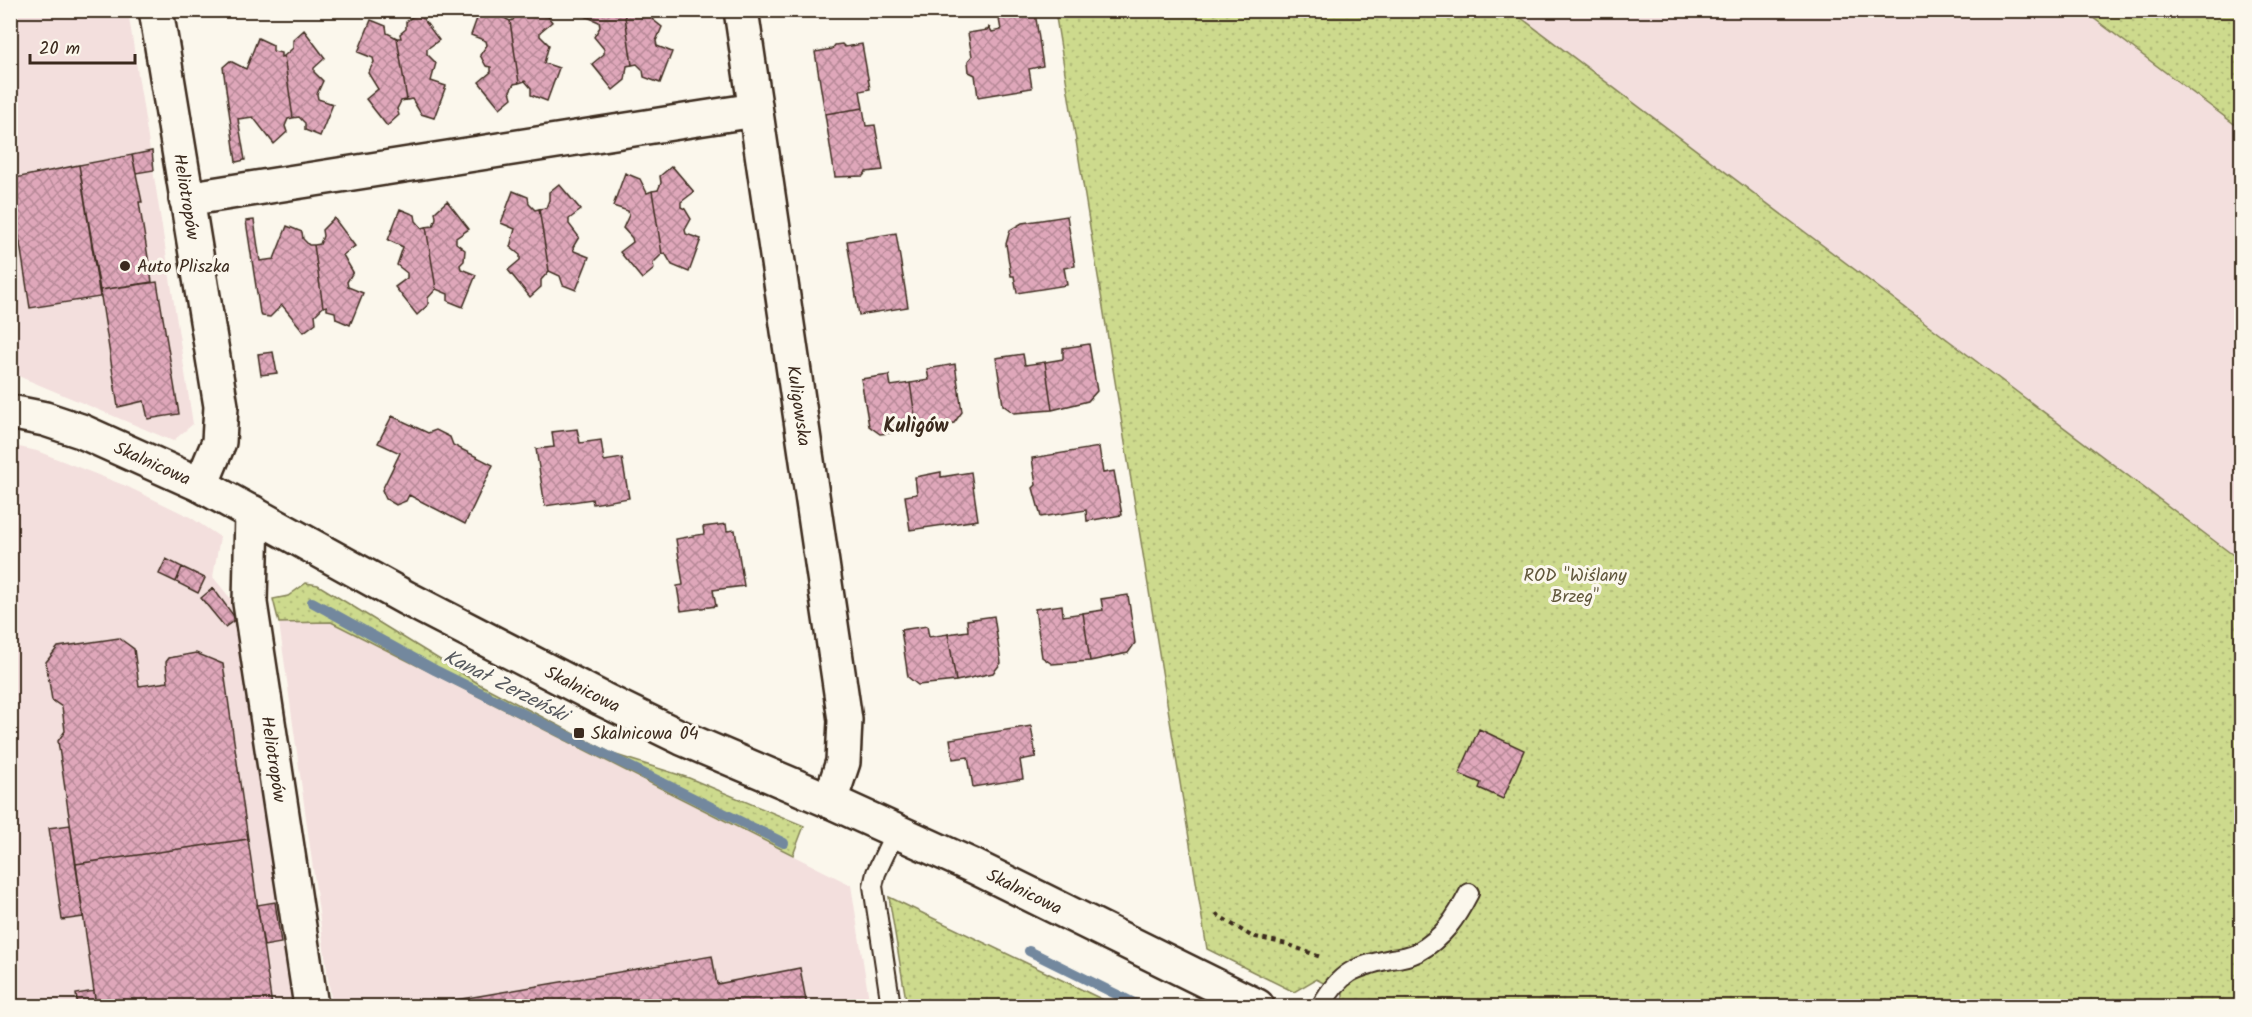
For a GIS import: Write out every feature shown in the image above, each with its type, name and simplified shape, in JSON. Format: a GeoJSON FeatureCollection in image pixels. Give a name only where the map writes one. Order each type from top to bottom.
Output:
{"type":"FeatureCollection","features":[{"type":"Feature","properties":{"kind":"street","name":"Heliotropów"},"geometry":{"type":"LineString","coordinates":[[156,10],[221,406],[219,442],[201,485]]}},
{"type":"Feature","properties":{"kind":"street","name":"Kuligowska"},"geometry":{"type":"LineString","coordinates":[[741,10],[845,720],[843,762],[830,801]]}},
{"type":"Feature","properties":{"kind":"street"},"geometry":{"type":"LineString","coordinates":[[186,199],[755,110]]}},
{"type":"Feature","properties":{"kind":"street","name":"Skalnicowa"},"geometry":{"type":"LineString","coordinates":[[10,412],[45,419],[81,431],[201,485],[406,598],[602,699],[763,774],[896,830],[1257,1006]]}},
{"type":"Feature","properties":{"kind":"street","name":"Heliotropów"},"geometry":{"type":"LineString","coordinates":[[252,512],[250,603],[311,1006]]}},
{"type":"Feature","properties":{"kind":"lane"},"geometry":{"type":"LineString","coordinates":[[891,1006],[873,886],[876,873],[896,830]]}},
{"type":"Feature","properties":{"kind":"lane"},"geometry":{"type":"LineString","coordinates":[[1322,1006],[1332,987],[1352,969],[1417,953],[1454,923],[1469,893]]}},
{"type":"Feature","properties":{"kind":"path"},"geometry":{"type":"LineString","coordinates":[[1216,914],[1251,936],[1287,944],[1352,969]]}},
{"type":"Feature","properties":{"kind":"shaded area"},"geometry":{"type":"Polygon","coordinates":[[[10,11],[128,11],[193,424],[173,441],[11,373],[10,11]]]}},
{"type":"Feature","properties":{"kind":"shaded area"},"geometry":{"type":"Polygon","coordinates":[[[1512,11],[2084,11],[2241,129],[2241,561],[1512,11]]]}},
{"type":"Feature","properties":{"kind":"shaded area"},"geometry":{"type":"Polygon","coordinates":[[[10,445],[37,451],[126,486],[190,517],[220,537],[213,577],[235,604],[295,1006],[13,1006],[10,445]]]}},
{"type":"Feature","properties":{"kind":"shaded area"},"geometry":{"type":"Polygon","coordinates":[[[331,622],[851,885],[870,1006],[332,1006],[279,623],[331,622]]]}},
{"type":"Feature","properties":{"kind":"green space","name":"ROD \"Wiślany Brzeg\""},"geometry":{"type":"Polygon","coordinates":[[[1055,11],[1512,11],[2241,561],[2241,1006],[1343,1006],[1343,993],[1316,979],[1294,992],[1207,949],[1055,11]]]}},
{"type":"Feature","properties":{"kind":"green space"},"geometry":{"type":"Polygon","coordinates":[[[2084,11],[2241,11],[2241,129],[2084,11]]]}},
{"type":"Feature","properties":{"kind":"green space"},"geometry":{"type":"Polygon","coordinates":[[[306,583],[318,585],[481,685],[613,754],[689,778],[804,826],[793,855],[331,622],[279,623],[273,599],[288,596],[306,583]]]}},
{"type":"Feature","properties":{"kind":"green space"},"geometry":{"type":"Polygon","coordinates":[[[889,897],[1116,1006],[907,1006],[889,897]]]}},
{"type":"Feature","properties":{"kind":"building"},"geometry":{"type":"Polygon","coordinates":[[[480,10],[499,10],[499,15],[510,21],[519,83],[514,84],[510,91],[512,98],[500,108],[479,82],[491,72],[491,67],[486,66],[480,55],[487,45],[486,41],[471,35],[480,10]]]}},
{"type":"Feature","properties":{"kind":"building"},"geometry":{"type":"Polygon","coordinates":[[[518,10],[543,10],[552,22],[540,32],[540,36],[549,45],[544,63],[559,68],[547,101],[531,95],[531,88],[525,81],[519,83],[510,21],[513,20],[518,10]]]}},
{"type":"Feature","properties":{"kind":"building"},"geometry":{"type":"Polygon","coordinates":[[[587,10],[624,10],[632,65],[627,66],[625,80],[613,90],[592,64],[604,54],[604,49],[594,37],[600,27],[599,22],[585,16],[587,10]]]}},
{"type":"Feature","properties":{"kind":"building"},"geometry":{"type":"Polygon","coordinates":[[[624,10],[658,10],[652,19],[662,27],[656,41],[657,46],[672,52],[660,83],[644,77],[643,70],[637,64],[632,65],[624,10]]]}},
{"type":"Feature","properties":{"kind":"building"},"geometry":{"type":"Polygon","coordinates":[[[418,12],[439,40],[427,49],[427,54],[436,63],[431,81],[446,86],[434,118],[421,114],[412,99],[407,100],[397,38],[401,38],[400,34],[406,29],[406,22],[418,12]]]}},
{"type":"Feature","properties":{"kind":"building"},"geometry":{"type":"Polygon","coordinates":[[[1035,12],[1043,66],[1029,69],[1032,88],[978,97],[975,75],[969,72],[968,61],[972,56],[968,33],[987,30],[989,27],[992,32],[1001,30],[999,19],[1035,12]]]}},
{"type":"Feature","properties":{"kind":"building"},"geometry":{"type":"Polygon","coordinates":[[[371,20],[386,26],[387,33],[397,38],[407,100],[401,101],[397,109],[399,115],[387,126],[366,99],[378,89],[368,73],[374,62],[373,58],[358,52],[371,20]]]}},
{"type":"Feature","properties":{"kind":"building"},"geometry":{"type":"Polygon","coordinates":[[[304,30],[325,58],[314,68],[314,72],[323,81],[317,94],[318,99],[333,104],[320,136],[305,130],[305,123],[299,117],[293,118],[284,56],[293,48],[293,40],[304,30]]]}},
{"type":"Feature","properties":{"kind":"building"},"geometry":{"type":"Polygon","coordinates":[[[258,38],[273,45],[273,51],[281,53],[281,57],[284,56],[293,118],[288,119],[285,126],[287,132],[274,144],[253,117],[238,119],[245,160],[236,162],[223,67],[230,61],[246,69],[258,38]]]}},
{"type":"Feature","properties":{"kind":"building"},"geometry":{"type":"Polygon","coordinates":[[[842,44],[845,47],[862,44],[870,89],[860,91],[863,108],[825,114],[815,52],[832,49],[835,45],[842,44]]]}},
{"type":"Feature","properties":{"kind":"building"},"geometry":{"type":"Polygon","coordinates":[[[863,108],[866,126],[875,125],[883,170],[866,172],[863,176],[835,177],[825,114],[863,108]]]}},
{"type":"Feature","properties":{"kind":"building"},"geometry":{"type":"Polygon","coordinates":[[[152,151],[154,170],[136,173],[132,155],[152,151]]]}},
{"type":"Feature","properties":{"kind":"building"},"geometry":{"type":"Polygon","coordinates":[[[132,155],[142,202],[139,202],[152,282],[100,290],[79,165],[132,155]]]}},
{"type":"Feature","properties":{"kind":"building"},"geometry":{"type":"Polygon","coordinates":[[[79,165],[100,297],[30,308],[10,179],[79,165]]]}},
{"type":"Feature","properties":{"kind":"building"},"geometry":{"type":"Polygon","coordinates":[[[672,166],[694,192],[681,202],[681,207],[691,219],[685,230],[686,234],[701,239],[689,272],[672,265],[665,253],[662,254],[652,191],[658,190],[661,183],[660,176],[672,166]]]}},
{"type":"Feature","properties":{"kind":"building"},"geometry":{"type":"Polygon","coordinates":[[[625,173],[640,179],[647,193],[652,191],[662,254],[653,263],[654,269],[642,279],[620,252],[633,242],[623,228],[629,215],[628,211],[613,206],[625,173]]]}},
{"type":"Feature","properties":{"kind":"building"},"geometry":{"type":"Polygon","coordinates":[[[559,184],[581,210],[569,219],[569,224],[579,237],[573,247],[574,251],[589,257],[576,290],[563,285],[560,276],[549,271],[539,209],[546,208],[549,192],[559,184]]]}},
{"type":"Feature","properties":{"kind":"building"},"geometry":{"type":"Polygon","coordinates":[[[513,191],[528,197],[529,204],[535,210],[539,209],[549,271],[541,280],[541,287],[530,297],[508,270],[520,260],[520,255],[510,247],[515,229],[501,223],[513,191]]]}},
{"type":"Feature","properties":{"kind":"building"},"geometry":{"type":"Polygon","coordinates":[[[447,201],[469,229],[456,238],[456,243],[465,250],[464,261],[460,265],[461,269],[476,275],[463,307],[448,301],[448,294],[436,289],[426,227],[433,226],[436,218],[435,212],[447,201]]]}},
{"type":"Feature","properties":{"kind":"building"},"geometry":{"type":"Polygon","coordinates":[[[400,209],[415,215],[416,221],[422,228],[426,227],[436,289],[428,298],[428,305],[417,315],[395,287],[407,278],[407,273],[397,265],[403,247],[388,240],[400,209]]]}},
{"type":"Feature","properties":{"kind":"building"},"geometry":{"type":"Polygon","coordinates":[[[1067,216],[1075,266],[1064,268],[1067,285],[1017,293],[1014,276],[1011,276],[1006,244],[1010,230],[1022,223],[1067,216]]]}},
{"type":"Feature","properties":{"kind":"building"},"geometry":{"type":"Polygon","coordinates":[[[334,218],[355,246],[343,255],[353,272],[347,282],[348,287],[363,293],[350,325],[336,319],[335,312],[327,310],[327,306],[323,307],[314,245],[320,244],[323,236],[322,230],[334,218]]]}},
{"type":"Feature","properties":{"kind":"building"},"geometry":{"type":"Polygon","coordinates":[[[254,220],[260,261],[274,259],[287,226],[302,232],[303,239],[309,245],[314,245],[323,307],[315,315],[316,323],[304,332],[282,305],[270,317],[262,316],[260,313],[246,221],[254,220]]]}},
{"type":"Feature","properties":{"kind":"building"},"geometry":{"type":"Polygon","coordinates":[[[896,233],[908,307],[859,315],[847,241],[896,233]]]}},
{"type":"Feature","properties":{"kind":"building"},"geometry":{"type":"Polygon","coordinates":[[[157,282],[179,414],[148,419],[144,401],[118,407],[100,290],[157,282]]]}},
{"type":"Feature","properties":{"kind":"building"},"geometry":{"type":"Polygon","coordinates":[[[1089,344],[1097,391],[1088,401],[1052,410],[1045,362],[1063,359],[1063,348],[1089,344]]]}},
{"type":"Feature","properties":{"kind":"building"},"geometry":{"type":"Polygon","coordinates":[[[273,352],[277,373],[261,375],[258,354],[273,352]]]}},
{"type":"Feature","properties":{"kind":"building"},"geometry":{"type":"Polygon","coordinates":[[[1023,354],[1025,365],[1045,362],[1052,410],[1014,413],[1003,405],[996,358],[1023,354]]]}},
{"type":"Feature","properties":{"kind":"building"},"geometry":{"type":"Polygon","coordinates":[[[955,364],[962,412],[954,423],[917,430],[910,383],[929,380],[927,369],[955,364]]]}},
{"type":"Feature","properties":{"kind":"building"},"geometry":{"type":"Polygon","coordinates":[[[889,375],[891,386],[910,383],[917,430],[880,434],[869,426],[861,379],[889,375]]]}},
{"type":"Feature","properties":{"kind":"building"},"geometry":{"type":"Polygon","coordinates":[[[392,416],[428,433],[436,430],[450,437],[453,445],[493,465],[465,524],[409,495],[406,501],[396,505],[386,499],[382,490],[400,453],[378,443],[392,416]]]}},
{"type":"Feature","properties":{"kind":"building"},"geometry":{"type":"Polygon","coordinates":[[[577,429],[580,443],[601,440],[604,461],[622,458],[629,498],[593,504],[592,499],[545,506],[536,449],[554,447],[552,432],[577,429]]]}},
{"type":"Feature","properties":{"kind":"building"},"geometry":{"type":"Polygon","coordinates":[[[1099,447],[1103,473],[1114,471],[1122,515],[1087,521],[1086,510],[1041,517],[1033,488],[1036,485],[1032,458],[1099,447]]]}},
{"type":"Feature","properties":{"kind":"building"},"geometry":{"type":"Polygon","coordinates":[[[941,472],[941,477],[971,472],[978,520],[910,530],[905,496],[917,494],[915,477],[941,472]]]}},
{"type":"Feature","properties":{"kind":"building"},"geometry":{"type":"Polygon","coordinates":[[[726,524],[727,531],[735,530],[744,586],[713,590],[716,606],[681,611],[677,586],[683,585],[676,539],[704,534],[703,527],[726,524]]]}},
{"type":"Feature","properties":{"kind":"building"},"geometry":{"type":"Polygon","coordinates":[[[166,559],[182,567],[176,582],[159,574],[166,559]]]}},
{"type":"Feature","properties":{"kind":"building"},"geometry":{"type":"Polygon","coordinates":[[[182,567],[205,578],[198,593],[176,582],[182,567]]]}},
{"type":"Feature","properties":{"kind":"building"},"geometry":{"type":"Polygon","coordinates":[[[213,588],[236,619],[225,627],[201,598],[213,588]]]}},
{"type":"Feature","properties":{"kind":"building"},"geometry":{"type":"Polygon","coordinates":[[[1128,595],[1135,643],[1128,653],[1090,661],[1083,613],[1103,610],[1101,599],[1128,595]]]}},
{"type":"Feature","properties":{"kind":"building"},"geometry":{"type":"Polygon","coordinates":[[[1062,605],[1063,616],[1083,613],[1090,661],[1052,664],[1042,657],[1035,609],[1062,605]]]}},
{"type":"Feature","properties":{"kind":"building"},"geometry":{"type":"Polygon","coordinates":[[[994,616],[1001,663],[993,673],[956,681],[948,634],[968,631],[967,620],[994,616]]]}},
{"type":"Feature","properties":{"kind":"building"},"geometry":{"type":"Polygon","coordinates":[[[927,626],[929,637],[948,634],[956,681],[918,685],[908,677],[901,630],[927,626]]]}},
{"type":"Feature","properties":{"kind":"building"},"geometry":{"type":"Polygon","coordinates":[[[119,638],[134,649],[139,686],[168,682],[166,662],[169,658],[196,653],[223,664],[248,839],[76,864],[58,741],[65,731],[62,707],[52,700],[46,662],[58,647],[119,638]]]}},
{"type":"Feature","properties":{"kind":"building"},"geometry":{"type":"Polygon","coordinates":[[[1031,726],[1036,757],[1020,760],[1023,779],[973,787],[968,757],[953,759],[950,739],[1031,726]]]}},
{"type":"Feature","properties":{"kind":"building"},"geometry":{"type":"Polygon","coordinates":[[[1479,729],[1524,750],[1503,799],[1479,788],[1481,783],[1459,774],[1479,729]]]}},
{"type":"Feature","properties":{"kind":"building"},"geometry":{"type":"Polygon","coordinates":[[[70,825],[83,917],[62,920],[49,828],[70,825]]]}},
{"type":"Feature","properties":{"kind":"building"},"geometry":{"type":"Polygon","coordinates":[[[248,839],[272,1006],[96,1006],[76,864],[248,839]]]}},
{"type":"Feature","properties":{"kind":"building"},"geometry":{"type":"Polygon","coordinates":[[[275,902],[281,943],[264,946],[257,905],[275,902]]]}},
{"type":"Feature","properties":{"kind":"building"},"geometry":{"type":"Polygon","coordinates":[[[712,956],[717,984],[800,968],[807,1006],[447,1006],[450,1001],[712,956]]]}},
{"type":"Feature","properties":{"kind":"building"},"geometry":{"type":"Polygon","coordinates":[[[94,991],[96,1006],[78,1006],[76,994],[94,991]]]}},
{"type":"Feature","properties":{"kind":"waterway","name":"Kanał Zerzeński"},"geometry":{"type":"LineString","coordinates":[[312,602],[435,670],[784,843]]}},
{"type":"Feature","properties":{"kind":"waterway","name":"Kanał Zerzeński"},"geometry":{"type":"LineString","coordinates":[[1029,951],[1140,1006]]}},
{"type":"Feature","properties":{"kind":"place","name":"Auto Pliszka"},"geometry":{"type":"Point","coordinates":[125,266]}},
{"type":"Feature","properties":{"kind":"place","name":"Skalnicowa 04"},"geometry":{"type":"Point","coordinates":[579,733]}},
{"type":"Feature","properties":{"kind":"district","name":"Kuligów"},"geometry":{"type":"Point","coordinates":[916,425]}}]}
